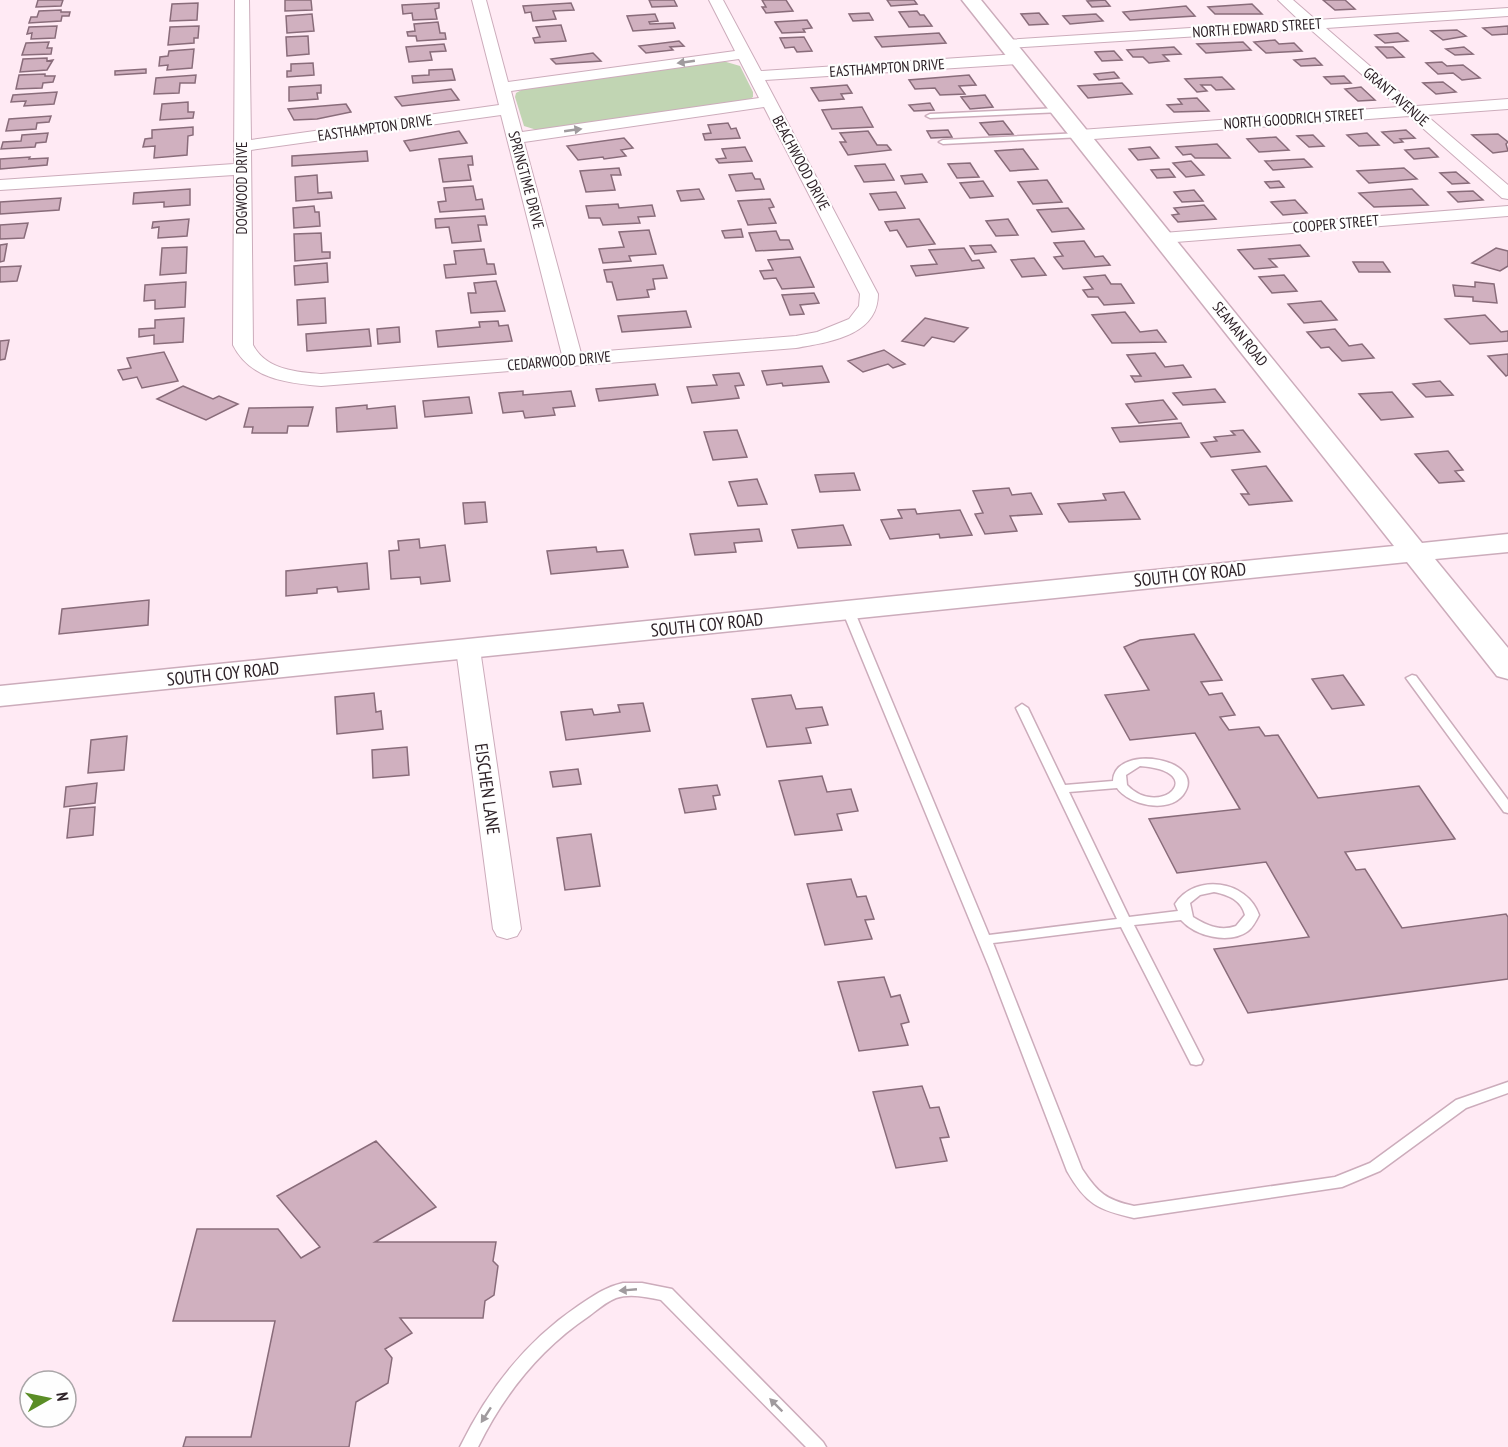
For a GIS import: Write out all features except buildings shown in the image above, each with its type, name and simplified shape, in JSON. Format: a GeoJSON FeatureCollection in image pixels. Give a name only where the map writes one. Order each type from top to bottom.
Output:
{"type":"FeatureCollection","features":[{"type":"Feature","properties":{"kind":"street","name":"DOGWOOD DRIVE"},"geometry":{"type":"LineString","coordinates":[[242,0],[242,338],[245,353],[262,368]]}},
{"type":"Feature","properties":{"kind":"street","name":"SPRINGTIME DRIVE"},"geometry":{"type":"LineString","coordinates":[[479,0],[573,360]]}},
{"type":"Feature","properties":{"kind":"street","name":"BEACHWOOD DRIVE"},"geometry":{"type":"LineString","coordinates":[[716,0],[869,294],[869,309],[855,323]]}},
{"type":"Feature","properties":{"kind":"street","name":"SEAMAN ROAD"},"geometry":{"type":"LineString","coordinates":[[971,0],[1508,669]]}},
{"type":"Feature","properties":{"kind":"street","name":"GRANT AVENUE"},"geometry":{"type":"LineString","coordinates":[[1285,0],[1508,194]]}},
{"type":"Feature","properties":{"kind":"street","name":"NORTH EDWARD STREET"},"geometry":{"type":"LineString","coordinates":[[1013,52],[1312,24],[1508,12]]}},
{"type":"Feature","properties":{"kind":"street","name":"EASTHAMPTON DRIVE"},"geometry":{"type":"LineString","coordinates":[[502,88],[751,66],[1013,52]]}},
{"type":"Feature","properties":{"kind":"street"},"geometry":{"type":"LineString","coordinates":[[515,138],[769,101]]}},
{"type":"Feature","properties":{"kind":"street","name":"NORTH GOODRICH STREET"},"geometry":{"type":"LineString","coordinates":[[1080,135],[1508,104]]}},
{"type":"Feature","properties":{"kind":"street","name":"EASTHAMPTON DRIVE"},"geometry":{"type":"LineString","coordinates":[[242,146],[507,109]]}},
{"type":"Feature","properties":{"kind":"street"},"geometry":{"type":"LineString","coordinates":[[0,185],[242,169]]}},
{"type":"Feature","properties":{"kind":"street","name":"COOPER STREET"},"geometry":{"type":"LineString","coordinates":[[1163,238],[1508,210]]}},
{"type":"Feature","properties":{"kind":"street","name":"CEDARWOOD DRIVE"},"geometry":{"type":"LineString","coordinates":[[262,368],[289,376],[338,380],[796,342],[835,333],[855,323]]}},
{"type":"Feature","properties":{"kind":"street","name":"SOUTH COY ROAD"},"geometry":{"type":"LineString","coordinates":[[0,696],[1508,543]]}},
{"type":"Feature","properties":{"kind":"street","name":"EISCHEN LANE"},"geometry":{"type":"LineString","coordinates":[[468,649],[507,929]]}},
{"type":"Feature","properties":{"kind":"lane"},"geometry":{"type":"LineString","coordinates":[[930,116],[1059,110]]}},
{"type":"Feature","properties":{"kind":"lane"},"geometry":{"type":"LineString","coordinates":[[943,142],[1080,135]]}},
{"type":"Feature","properties":{"kind":"lane"},"geometry":{"type":"LineString","coordinates":[[848,610],[984,940],[1075,1171],[1092,1197],[1105,1206],[1134,1212],[1336,1183],[1375,1167],[1461,1104],[1508,1087]]}},
{"type":"Feature","properties":{"kind":"lane"},"geometry":{"type":"LineString","coordinates":[[1412,678],[1508,809]]}},
{"type":"Feature","properties":{"kind":"lane"},"geometry":{"type":"LineString","coordinates":[[1022,708],[1125,922],[1196,1060]]}},
{"type":"Feature","properties":{"kind":"lane"},"geometry":{"type":"LineString","coordinates":[[1061,789],[1120,784],[1138,798],[1159,801],[1177,796],[1184,785],[1183,779],[1171,768],[1151,762],[1140,762],[1124,769],[1120,775],[1120,784]]}},
{"type":"Feature","properties":{"kind":"lane"},"geometry":{"type":"LineString","coordinates":[[1214,888],[1237,894],[1245,901],[1252,915],[1245,927],[1226,933],[1204,930],[1195,926],[1185,915],[1182,904],[1186,897],[1193,892],[1214,888]]}},
{"type":"Feature","properties":{"kind":"lane"},"geometry":{"type":"LineString","coordinates":[[984,940],[1185,915]]}},
{"type":"Feature","properties":{"kind":"lane"},"geometry":{"type":"LineString","coordinates":[[470,1447],[480,1422],[511,1376],[534,1349],[574,1316],[614,1291],[636,1288],[666,1294],[817,1447]]}},
{"type":"Feature","properties":{"kind":"green space"},"geometry":{"type":"Polygon","coordinates":[[[723,61],[740,66],[753,92],[753,97],[747,101],[540,131],[524,126],[515,97],[516,93],[525,88],[723,61]]]}}]}
